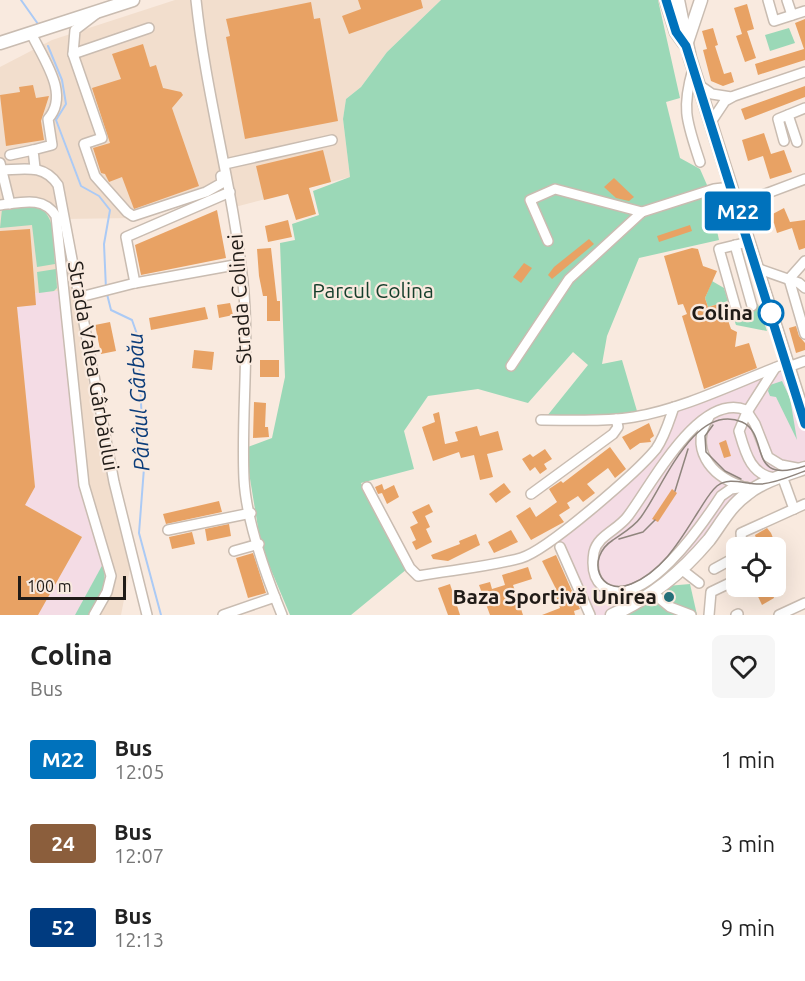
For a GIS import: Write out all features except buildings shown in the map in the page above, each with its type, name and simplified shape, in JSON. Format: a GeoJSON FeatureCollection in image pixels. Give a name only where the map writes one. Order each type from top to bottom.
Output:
{"type":"FeatureCollection","features":[{"type":"Feature","properties":{"kind":"main road"},"geometry":{"type":"LineString","coordinates":[[0,43],[133,0]]}},
{"type":"Feature","properties":{"kind":"main road"},"geometry":{"type":"LineString","coordinates":[[666,0],[676,32],[686,46]]}},
{"type":"Feature","properties":{"kind":"main road"},"geometry":{"type":"LineString","coordinates":[[678,0],[686,46],[805,419]]}},
{"type":"Feature","properties":{"kind":"main road"},"geometry":{"type":"LineString","coordinates":[[686,46],[700,0]]}},
{"type":"Feature","properties":{"kind":"main road"},"geometry":{"type":"LineString","coordinates":[[0,52],[39,32]]}},
{"type":"Feature","properties":{"kind":"main road"},"geometry":{"type":"LineString","coordinates":[[612,615],[654,594],[709,539],[731,508],[752,487],[804,467]]}},
{"type":"Feature","properties":{"kind":"street","name":"Strada Colinei"},"geometry":{"type":"LineString","coordinates":[[196,0],[230,192],[240,264],[246,387],[244,481],[250,513],[282,615]]}},
{"type":"Feature","properties":{"kind":"street"},"geometry":{"type":"LineString","coordinates":[[768,0],[774,21],[805,11]]}},
{"type":"Feature","properties":{"kind":"street"},"geometry":{"type":"LineString","coordinates":[[787,0],[792,15]]}},
{"type":"Feature","properties":{"kind":"street"},"geometry":{"type":"LineString","coordinates":[[100,11],[75,30],[73,54],[102,138],[84,144],[95,176],[127,212],[134,216],[206,192],[222,183],[221,176]]}},
{"type":"Feature","properties":{"kind":"street"},"geometry":{"type":"LineString","coordinates":[[73,54],[149,28]]}},
{"type":"Feature","properties":{"kind":"street"},"geometry":{"type":"LineString","coordinates":[[10,155],[52,145],[48,119],[56,111],[58,100],[39,32]]}},
{"type":"Feature","properties":{"kind":"street"},"geometry":{"type":"LineString","coordinates":[[693,69],[685,97],[687,122],[700,162]]}},
{"type":"Feature","properties":{"kind":"street"},"geometry":{"type":"LineString","coordinates":[[711,122],[725,101],[734,96],[805,72]]}},
{"type":"Feature","properties":{"kind":"street"},"geometry":{"type":"LineString","coordinates":[[699,85],[712,94],[734,96]]}},
{"type":"Feature","properties":{"kind":"street"},"geometry":{"type":"LineString","coordinates":[[784,141],[778,118],[805,108]]}},
{"type":"Feature","properties":{"kind":"street"},"geometry":{"type":"LineString","coordinates":[[788,115],[797,142]]}},
{"type":"Feature","properties":{"kind":"street"},"geometry":{"type":"LineString","coordinates":[[225,164],[332,140]]}},
{"type":"Feature","properties":{"kind":"street"},"geometry":{"type":"LineString","coordinates":[[33,150],[35,168],[1,166],[5,205],[30,201],[42,203],[50,207],[56,216],[84,485],[111,576],[107,592],[94,615]]}},
{"type":"Feature","properties":{"kind":"street","name":"Strada Valea Gârbăului"},"geometry":{"type":"LineString","coordinates":[[35,168],[51,175],[58,185],[114,482],[147,615]]}},
{"type":"Feature","properties":{"kind":"street"},"geometry":{"type":"LineString","coordinates":[[736,206],[805,179]]}},
{"type":"Feature","properties":{"kind":"street"},"geometry":{"type":"LineString","coordinates":[[511,366],[569,279],[642,212],[729,182]]}},
{"type":"Feature","properties":{"kind":"street"},"geometry":{"type":"LineString","coordinates":[[548,241],[530,200],[555,189],[642,212]]}},
{"type":"Feature","properties":{"kind":"street"},"geometry":{"type":"LineString","coordinates":[[135,283],[126,237],[230,192]]}},
{"type":"Feature","properties":{"kind":"street"},"geometry":{"type":"LineString","coordinates":[[738,316],[719,249],[748,242]]}},
{"type":"Feature","properties":{"kind":"street"},"geometry":{"type":"LineString","coordinates":[[735,245],[752,306]]}},
{"type":"Feature","properties":{"kind":"street"},"geometry":{"type":"LineString","coordinates":[[789,279],[805,261]]}},
{"type":"Feature","properties":{"kind":"street"},"geometry":{"type":"LineString","coordinates":[[80,297],[135,283],[240,264]]}},
{"type":"Feature","properties":{"kind":"street"},"geometry":{"type":"LineString","coordinates":[[756,268],[802,286]]}},
{"type":"Feature","properties":{"kind":"street"},"geometry":{"type":"LineString","coordinates":[[789,279],[805,334]]}},
{"type":"Feature","properties":{"kind":"street"},"geometry":{"type":"LineString","coordinates":[[541,420],[616,419],[674,407],[775,368],[805,361]]}},
{"type":"Feature","properties":{"kind":"street"},"geometry":{"type":"LineString","coordinates":[[775,368],[747,412],[739,431],[748,460],[761,474],[780,477],[794,509]]}},
{"type":"Feature","properties":{"kind":"street"},"geometry":{"type":"LineString","coordinates":[[367,487],[410,568],[418,576],[522,558],[554,539],[656,449],[666,432],[674,407]]}},
{"type":"Feature","properties":{"kind":"street"},"geometry":{"type":"LineString","coordinates":[[752,487],[735,488],[725,493],[678,558],[639,589],[614,592],[602,587],[597,580],[593,562],[598,542],[627,518],[686,435],[699,422],[725,409],[739,408],[747,412],[756,426],[768,457],[781,465],[804,467]]}},
{"type":"Feature","properties":{"kind":"street"},"geometry":{"type":"LineString","coordinates":[[709,417],[702,437],[703,458],[720,476],[752,487]]}},
{"type":"Feature","properties":{"kind":"street"},"geometry":{"type":"LineString","coordinates":[[531,494],[613,434],[618,427],[616,419]]}},
{"type":"Feature","properties":{"kind":"street"},"geometry":{"type":"LineString","coordinates":[[741,537],[741,533],[805,504]]}},
{"type":"Feature","properties":{"kind":"street"},"geometry":{"type":"LineString","coordinates":[[168,530],[250,513]]}},
{"type":"Feature","properties":{"kind":"street"},"geometry":{"type":"LineString","coordinates":[[234,551],[259,544]]}},
{"type":"Feature","properties":{"kind":"street"},"geometry":{"type":"LineString","coordinates":[[560,547],[590,615]]}},
{"type":"Feature","properties":{"kind":"street"},"geometry":{"type":"LineString","coordinates":[[714,569],[726,562]]}},
{"type":"Feature","properties":{"kind":"street"},"geometry":{"type":"LineString","coordinates":[[681,569],[699,583]]}},
{"type":"Feature","properties":{"kind":"street"},"geometry":{"type":"LineString","coordinates":[[709,615],[711,592],[726,585]]}},
{"type":"Feature","properties":{"kind":"street"},"geometry":{"type":"LineString","coordinates":[[654,594],[670,607],[691,615]]}},
{"type":"Feature","properties":{"kind":"street"},"geometry":{"type":"LineString","coordinates":[[223,615],[275,597]]}},
{"type":"Feature","properties":{"kind":"street"},"geometry":{"type":"LineString","coordinates":[[779,615],[805,603]]}},
{"type":"Feature","properties":{"kind":"shaded area"},"geometry":{"type":"Polygon","coordinates":[[[175,0],[441,0],[387,52],[361,87],[346,99],[343,119],[350,177],[235,207],[225,185],[133,218],[63,219],[97,436],[130,569],[121,615],[0,615],[0,67],[52,40],[175,0]]]}},
{"type":"Feature","properties":{"kind":"shaded area"},"geometry":{"type":"Polygon","coordinates":[[[66,290],[85,483],[115,574],[112,589],[98,615],[38,615],[82,537],[25,505],[35,486],[17,307],[36,305],[35,293],[66,290]]]}},
{"type":"Feature","properties":{"kind":"shaded area"},"geometry":{"type":"Polygon","coordinates":[[[787,363],[805,424],[805,465],[763,484],[691,560],[612,615],[590,615],[558,537],[656,449],[674,407],[787,363]]]}},
{"type":"Feature","properties":{"kind":"green space","name":"Parcul Colina"},"geometry":{"type":"Polygon","coordinates":[[[441,0],[658,0],[680,98],[666,102],[680,158],[700,169],[707,185],[719,240],[639,258],[607,336],[602,364],[622,360],[637,411],[597,417],[547,416],[588,365],[573,352],[528,403],[478,389],[428,396],[404,431],[414,469],[361,483],[407,569],[351,615],[290,615],[261,546],[245,448],[272,438],[285,377],[280,243],[295,240],[292,224],[319,215],[313,191],[350,177],[343,119],[346,99],[361,87],[387,52],[441,0]]]}},
{"type":"Feature","properties":{"kind":"green space"},"geometry":{"type":"Polygon","coordinates":[[[789,28],[795,43],[770,51],[765,35],[789,28]]]}},
{"type":"Feature","properties":{"kind":"green space"},"geometry":{"type":"Polygon","coordinates":[[[33,205],[47,214],[53,229],[55,264],[37,267],[32,225],[0,228],[2,209],[33,205]]]}},
{"type":"Feature","properties":{"kind":"green space"},"geometry":{"type":"Polygon","coordinates":[[[56,269],[57,288],[54,291],[39,293],[37,272],[56,269]]]}},
{"type":"Feature","properties":{"kind":"green space"},"geometry":{"type":"Polygon","coordinates":[[[712,281],[724,288],[728,301],[708,307],[705,298],[712,281]]]}},
{"type":"Feature","properties":{"kind":"green space"},"geometry":{"type":"Polygon","coordinates":[[[758,304],[767,331],[736,325],[731,311],[758,304]]]}},
{"type":"Feature","properties":{"kind":"green space"},"geometry":{"type":"Polygon","coordinates":[[[782,381],[790,398],[797,440],[776,397],[770,396],[768,391],[770,385],[782,381]]]}},
{"type":"Feature","properties":{"kind":"green space"},"geometry":{"type":"Polygon","coordinates":[[[104,562],[105,586],[88,615],[75,615],[104,562]]]}},
{"type":"Feature","properties":{"kind":"green space","name":"Baza Sportivă Unirea"},"geometry":{"type":"Polygon","coordinates":[[[690,584],[697,615],[607,615],[667,586],[690,584]]]}},
{"type":"Feature","properties":{"kind":"waterway","name":"Pârâul Gârbău"},"geometry":{"type":"LineString","coordinates":[[21,0],[38,24]]}},
{"type":"Feature","properties":{"kind":"waterway","name":"Pârâul Gârbău"},"geometry":{"type":"LineString","coordinates":[[48,46],[62,80],[66,104],[56,120],[81,186],[99,196],[110,210],[104,244],[106,289]]}},
{"type":"Feature","properties":{"kind":"waterway","name":"Pârâul Gârbău"},"geometry":{"type":"LineString","coordinates":[[107,294],[111,310],[132,320],[138,337],[144,468],[139,533],[161,615]]}},
{"type":"Feature","properties":{"kind":"tram line"},"geometry":{"type":"LineString","coordinates":[[805,466],[786,470],[774,469],[766,464],[751,428],[742,422],[725,419],[709,424],[695,435],[682,451],[638,521],[604,548],[598,565],[600,574],[604,581],[620,587],[631,584],[653,571],[685,533],[709,495],[722,483],[733,481],[767,483],[805,471]]}},
{"type":"Feature","properties":{"kind":"tram line"},"geometry":{"type":"LineString","coordinates":[[713,425],[705,436],[706,452],[725,471],[741,479]]}},
{"type":"Feature","properties":{"kind":"tram line"},"geometry":{"type":"LineString","coordinates":[[675,491],[688,449]]}},
{"type":"Feature","properties":{"kind":"tram line"},"geometry":{"type":"LineString","coordinates":[[619,539],[643,532],[655,520]]}},
{"type":"Feature","properties":{"kind":"bus line","name":"M22"},"geometry":{"type":"LineString","coordinates":[[666,0],[676,32],[686,46],[690,58],[805,424]]}},
{"type":"Feature","properties":{"kind":"place","name":"Colina"},"geometry":{"type":"Point","coordinates":[771,313]}},
{"type":"Feature","properties":{"kind":"place","name":"Baza Sportivă Unirea"},"geometry":{"type":"Point","coordinates":[669,597]}}]}
